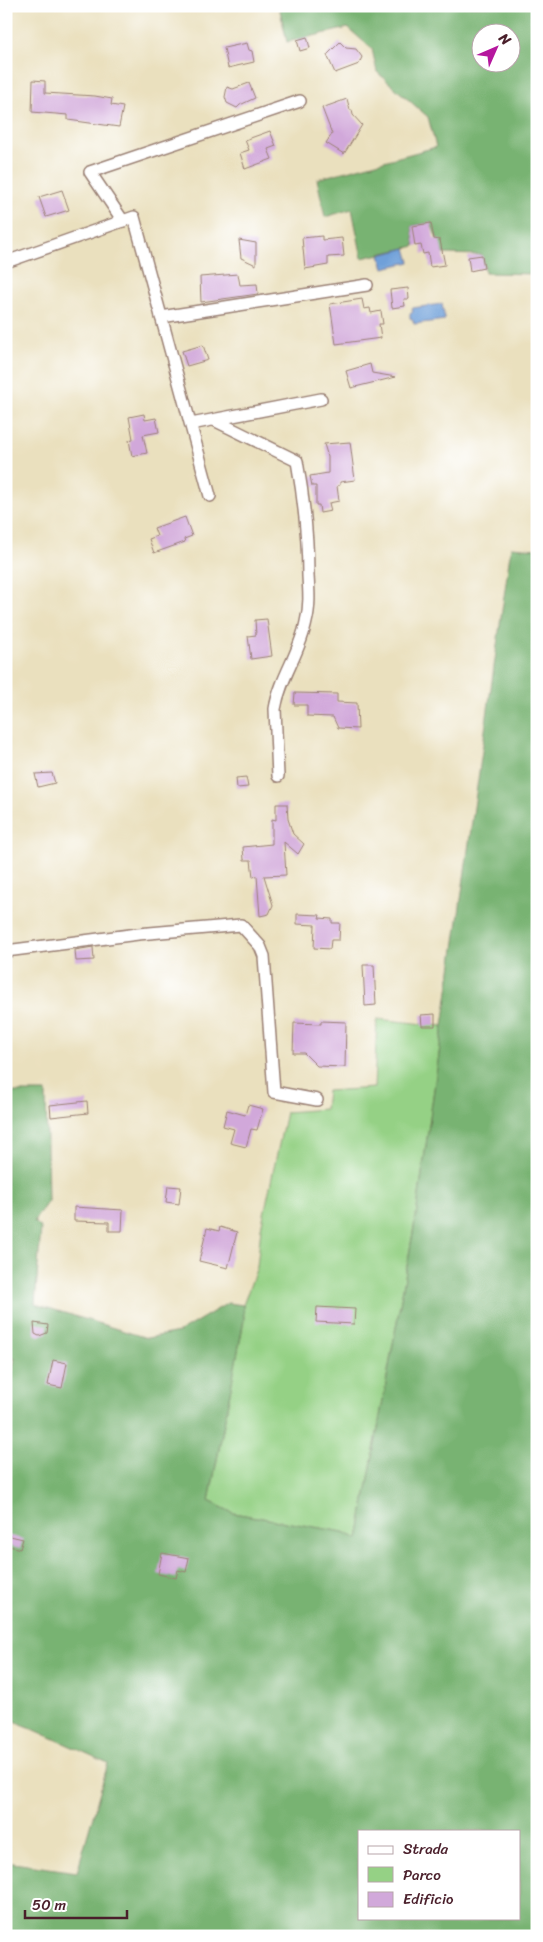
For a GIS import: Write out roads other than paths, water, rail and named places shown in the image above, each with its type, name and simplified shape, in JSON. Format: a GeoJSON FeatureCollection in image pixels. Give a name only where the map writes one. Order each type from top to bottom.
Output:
{"type":"FeatureCollection","features":[{"type":"Feature","properties":{"kind":"street"},"geometry":{"type":"LineString","coordinates":[[123,221],[90,172],[300,101]]}},
{"type":"Feature","properties":{"kind":"street"},"geometry":{"type":"LineString","coordinates":[[6,262],[134,217],[210,496]]}},
{"type":"Feature","properties":{"kind":"street"},"geometry":{"type":"LineString","coordinates":[[161,317],[368,285]]}},
{"type":"Feature","properties":{"kind":"street"},"geometry":{"type":"LineString","coordinates":[[191,424],[322,399]]}},
{"type":"Feature","properties":{"kind":"street"},"geometry":{"type":"LineString","coordinates":[[214,420],[297,461],[308,537],[308,609],[303,636],[284,675],[276,699],[278,776]]}},
{"type":"Feature","properties":{"kind":"street"},"geometry":{"type":"LineString","coordinates":[[6,951],[138,934],[242,925],[260,946],[264,956],[274,1092],[317,1100]]}},
{"type":"Feature","properties":{"kind":"water"},"geometry":{"type":"Polygon","coordinates":[[[406,248],[410,262],[384,268],[380,255],[406,248]]]}},
{"type":"Feature","properties":{"kind":"water"},"geometry":{"type":"Polygon","coordinates":[[[442,304],[445,320],[414,324],[410,318],[410,314],[413,312],[412,308],[442,304]]]}}]}
